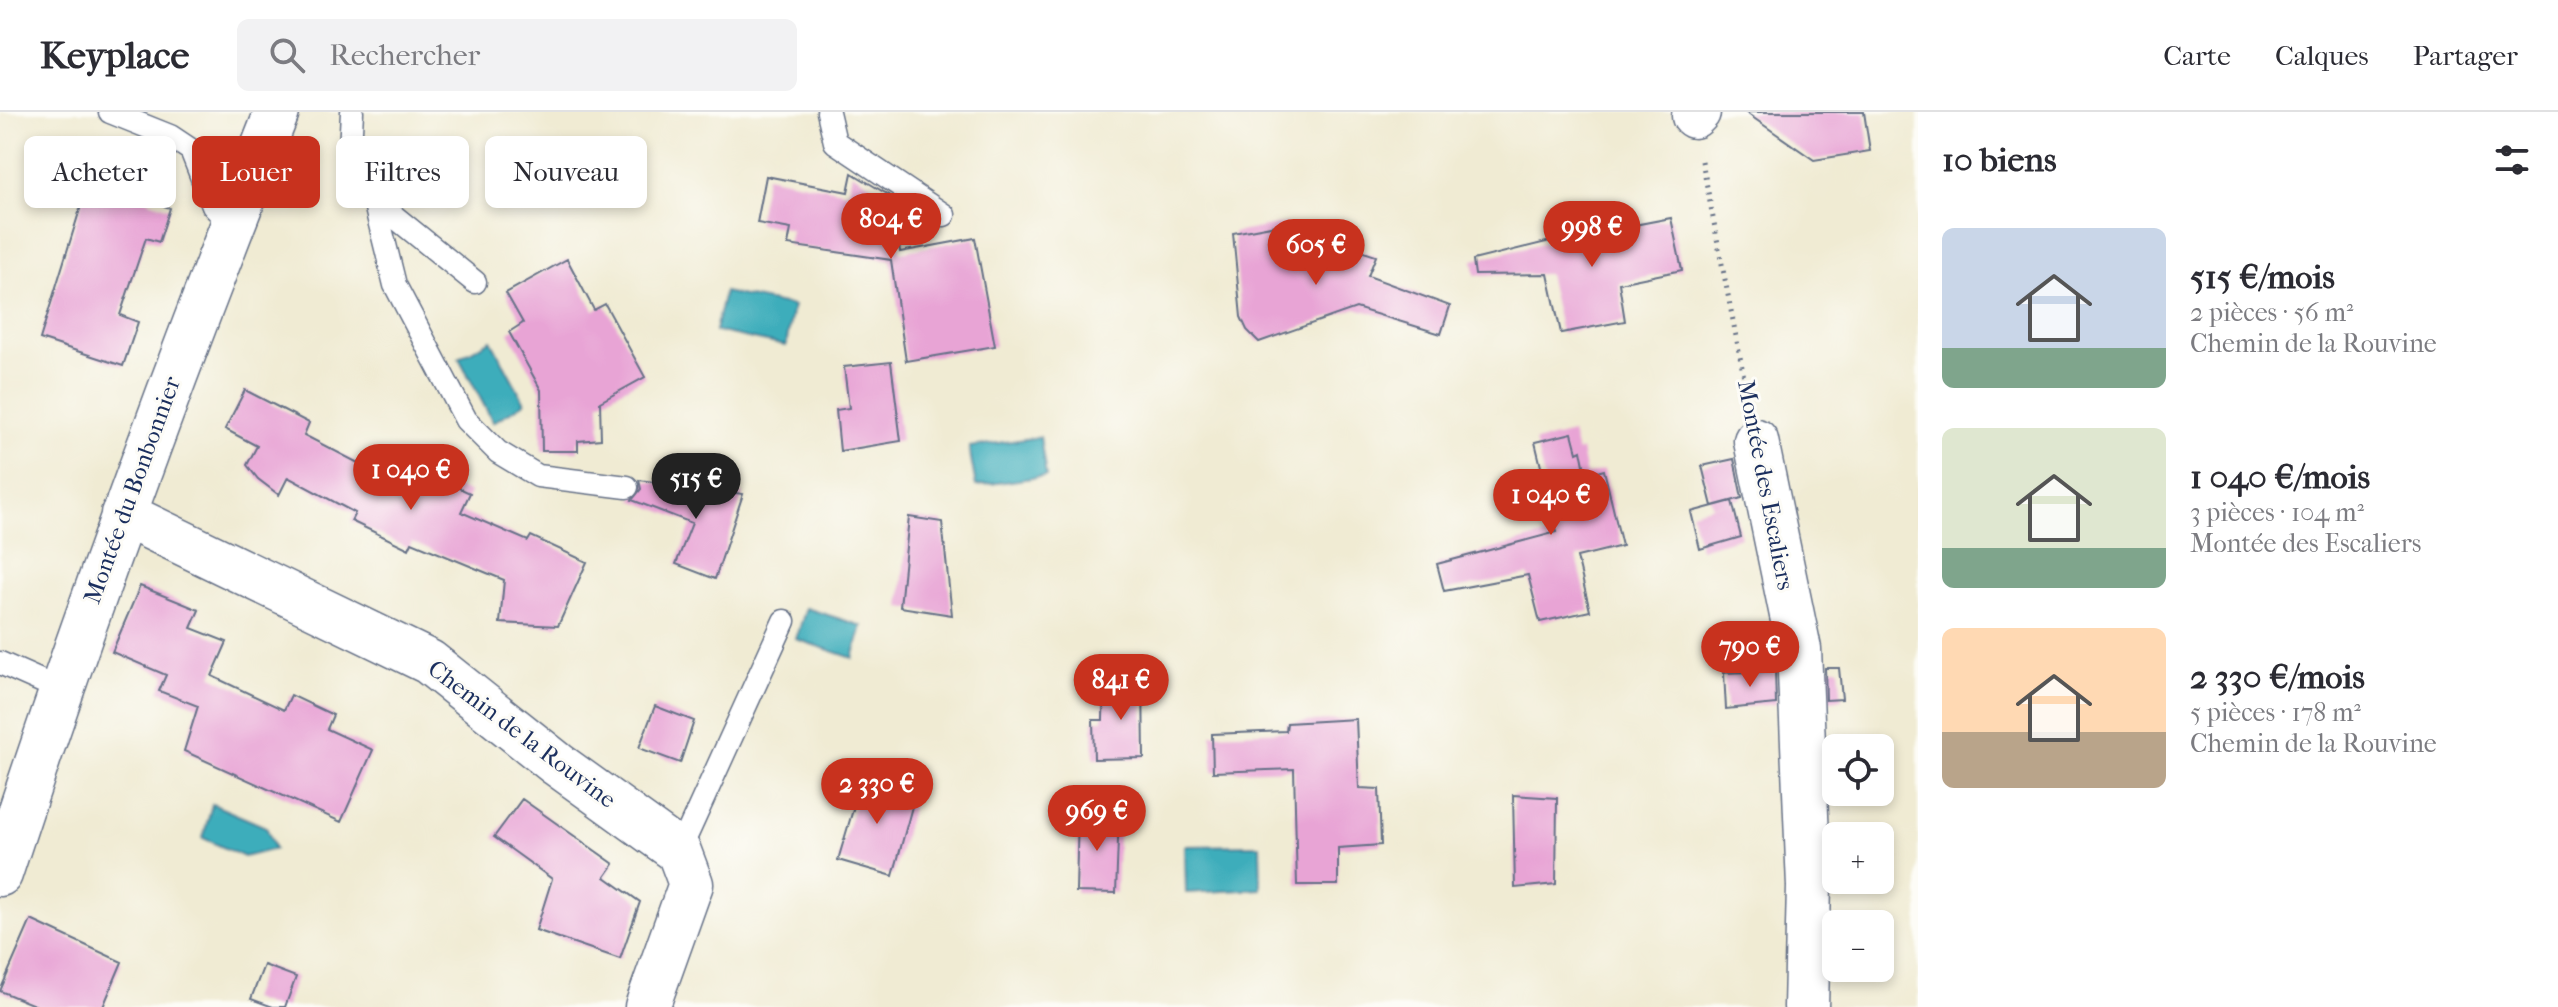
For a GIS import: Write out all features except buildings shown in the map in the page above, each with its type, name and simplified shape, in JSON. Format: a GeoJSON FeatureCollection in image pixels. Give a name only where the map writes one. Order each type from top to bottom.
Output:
{"type":"FeatureCollection","features":[{"type":"Feature","properties":{"kind":"street","name":"Montée du Bonbonnier"},"geometry":{"type":"LineString","coordinates":[[0,874],[61,690],[178,359],[277,112]]}},
{"type":"Feature","properties":{"kind":"street","name":"Montée des Escaliers"},"geometry":{"type":"LineString","coordinates":[[1756,441],[1799,649],[1809,886],[1806,1007]]}},
{"type":"Feature","properties":{"kind":"street","name":"Chemin de la Rouvine"},"geometry":{"type":"LineString","coordinates":[[123,514],[429,662],[557,764],[679,852]]}},
{"type":"Feature","properties":{"kind":"street"},"geometry":{"type":"LineString","coordinates":[[647,1007],[691,884],[679,852]]}},
{"type":"Feature","properties":{"kind":"lane"},"geometry":{"type":"LineString","coordinates":[[110,112],[170,136],[191,150],[213,206],[232,226]]}},
{"type":"Feature","properties":{"kind":"lane"},"geometry":{"type":"LineString","coordinates":[[351,136],[352,112]]}},
{"type":"Feature","properties":{"kind":"lane"},"geometry":{"type":"LineString","coordinates":[[828,112],[835,142],[944,215]]}},
{"type":"Feature","properties":{"kind":"lane"},"geometry":{"type":"LineString","coordinates":[[376,208],[395,285],[466,420],[498,452],[538,476],[627,487]]}},
{"type":"Feature","properties":{"kind":"lane"},"geometry":{"type":"LineString","coordinates":[[384,208],[475,282]]}},
{"type":"Feature","properties":{"kind":"lane"},"geometry":{"type":"LineString","coordinates":[[679,852],[784,621]]}},
{"type":"Feature","properties":{"kind":"lane"},"geometry":{"type":"LineString","coordinates":[[0,663],[61,690]]}},
{"type":"Feature","properties":{"kind":"path","name":"Montée des Escaliers"},"geometry":{"type":"LineString","coordinates":[[1696,114],[1756,441]]}},
{"type":"Feature","properties":{"kind":"water"},"geometry":{"type":"Polygon","coordinates":[[[724,292],[793,306],[786,346],[715,331],[724,292]]]}},
{"type":"Feature","properties":{"kind":"water"},"geometry":{"type":"Polygon","coordinates":[[[491,340],[525,403],[493,422],[459,358],[491,340]]]}},
{"type":"Feature","properties":{"kind":"water"},"geometry":{"type":"Polygon","coordinates":[[[1040,437],[1046,476],[976,486],[969,447],[1040,437]]]}},
{"type":"Feature","properties":{"kind":"water"},"geometry":{"type":"Polygon","coordinates":[[[806,608],[862,626],[853,658],[796,639],[806,608]]]}},
{"type":"Feature","properties":{"kind":"water"},"geometry":{"type":"Polygon","coordinates":[[[212,804],[266,827],[275,849],[244,857],[203,838],[212,804]]]}},
{"type":"Feature","properties":{"kind":"water"},"geometry":{"type":"Polygon","coordinates":[[[1260,845],[1261,889],[1186,893],[1185,846],[1260,845]]]}}]}
